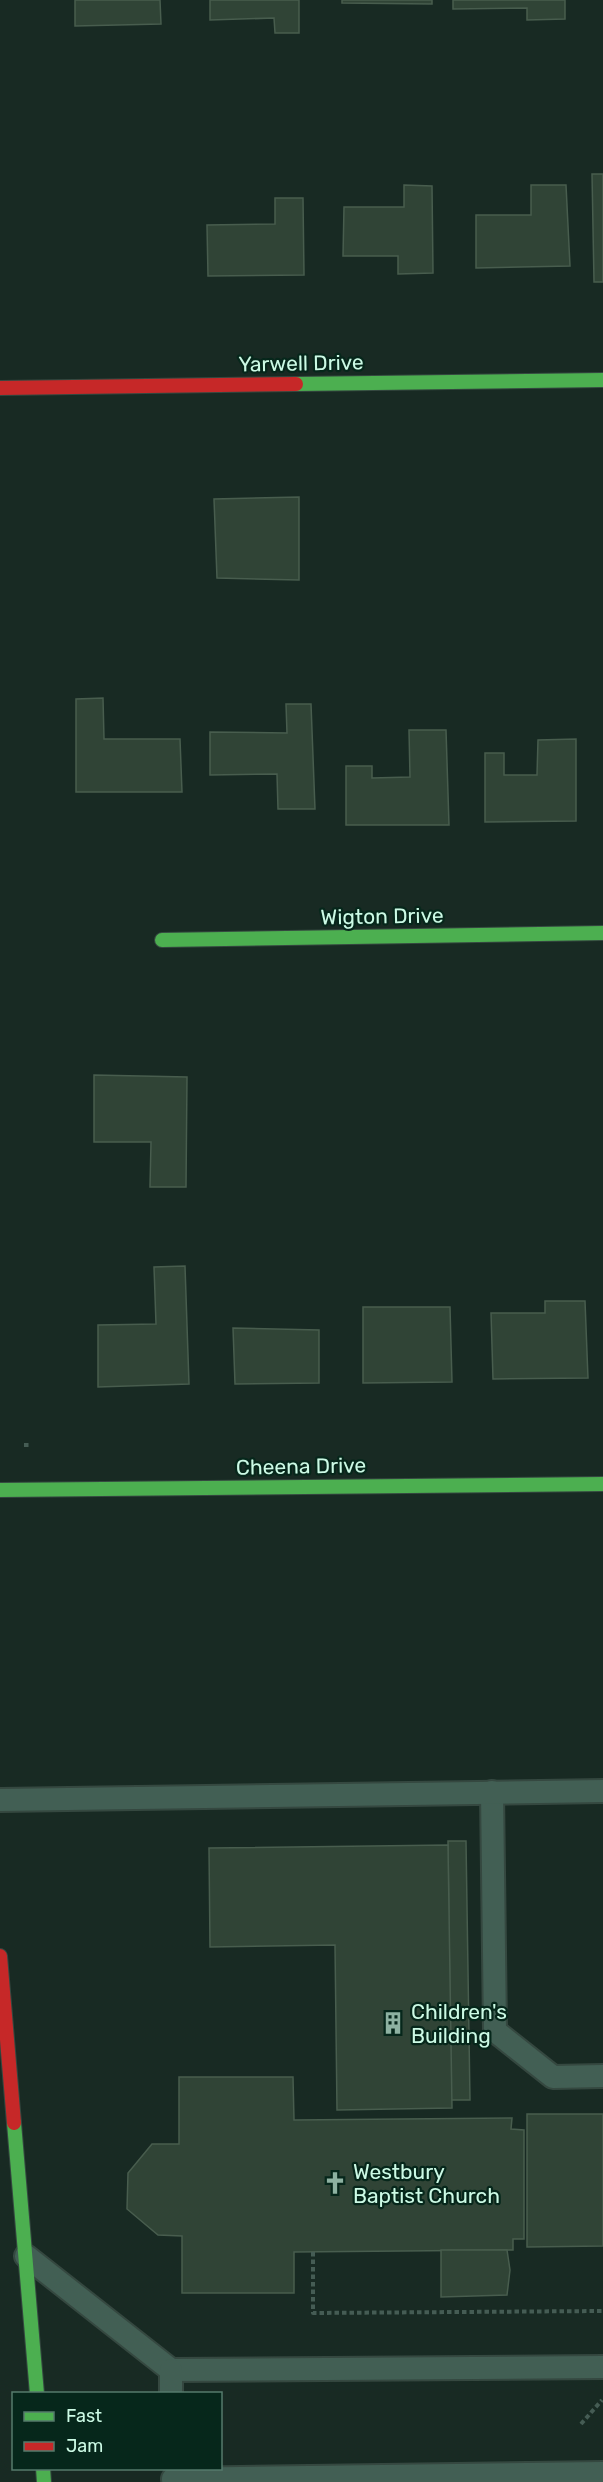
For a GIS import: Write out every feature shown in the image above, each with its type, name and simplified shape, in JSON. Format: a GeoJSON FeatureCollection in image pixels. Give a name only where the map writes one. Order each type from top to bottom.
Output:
{"type":"FeatureCollection","features":[{"type":"Feature","properties":{"kind":"street","name":"Yarwell Drive"},"geometry":{"type":"LineString","coordinates":[[0,388],[603,380]]}},
{"type":"Feature","properties":{"kind":"street","name":"Wigton Drive"},"geometry":{"type":"LineString","coordinates":[[162,940],[603,933]]}},
{"type":"Feature","properties":{"kind":"street","name":"Cheena Drive"},"geometry":{"type":"LineString","coordinates":[[0,1490],[603,1484]]}},
{"type":"Feature","properties":{"kind":"street"},"geometry":{"type":"LineString","coordinates":[[0,1956],[37,2392]]}},
{"type":"Feature","properties":{"kind":"lane"},"geometry":{"type":"LineString","coordinates":[[0,1800],[603,1791]]}},
{"type":"Feature","properties":{"kind":"lane"},"geometry":{"type":"LineString","coordinates":[[492,1792],[495,2031],[553,2077],[603,2076]]}},
{"type":"Feature","properties":{"kind":"lane"},"geometry":{"type":"LineString","coordinates":[[26,2256],[171,2370],[603,2367]]}},
{"type":"Feature","properties":{"kind":"lane"},"geometry":{"type":"LineString","coordinates":[[171,2370],[171,2392]]}},
{"type":"Feature","properties":{"kind":"lane"},"geometry":{"type":"LineString","coordinates":[[173,2477],[603,2473]]}},
{"type":"Feature","properties":{"kind":"path"},"geometry":{"type":"LineString","coordinates":[[314,2252],[314,2313],[603,2311]]}},
{"type":"Feature","properties":{"kind":"path"},"geometry":{"type":"LineString","coordinates":[[580,2424],[603,2400]]}},
{"type":"Feature","properties":{"kind":"building"},"geometry":{"type":"Polygon","coordinates":[[[75,0],[160,0],[161,24],[75,26],[75,0]]]}},
{"type":"Feature","properties":{"kind":"building"},"geometry":{"type":"Polygon","coordinates":[[[210,0],[299,0],[299,33],[275,33],[274,18],[210,20],[210,0]]]}},
{"type":"Feature","properties":{"kind":"building"},"geometry":{"type":"Polygon","coordinates":[[[342,0],[432,0],[432,4],[342,3],[342,0]]]}},
{"type":"Feature","properties":{"kind":"building"},"geometry":{"type":"Polygon","coordinates":[[[453,0],[565,0],[565,19],[527,20],[527,8],[453,9],[453,0]]]}},
{"type":"Feature","properties":{"kind":"building"},"geometry":{"type":"Polygon","coordinates":[[[592,174],[603,174],[603,282],[594,282],[592,174]]]}},
{"type":"Feature","properties":{"kind":"building"},"geometry":{"type":"Polygon","coordinates":[[[404,185],[432,186],[433,273],[398,274],[398,256],[343,256],[344,207],[404,207],[404,185]]]}},
{"type":"Feature","properties":{"kind":"building"},"geometry":{"type":"Polygon","coordinates":[[[531,185],[566,185],[570,266],[476,268],[476,215],[531,215],[531,185]]]}},
{"type":"Feature","properties":{"kind":"building"},"geometry":{"type":"Polygon","coordinates":[[[275,198],[303,198],[304,275],[208,276],[207,225],[275,224],[275,198]]]}},
{"type":"Feature","properties":{"kind":"building"},"geometry":{"type":"Polygon","coordinates":[[[299,497],[299,580],[217,578],[214,499],[299,497]]]}},
{"type":"Feature","properties":{"kind":"building"},"geometry":{"type":"Polygon","coordinates":[[[103,698],[104,739],[180,739],[182,792],[76,792],[76,699],[103,698]]]}},
{"type":"Feature","properties":{"kind":"building"},"geometry":{"type":"Polygon","coordinates":[[[286,704],[311,704],[315,809],[278,809],[277,774],[210,775],[210,732],[287,733],[286,704]]]}},
{"type":"Feature","properties":{"kind":"building"},"geometry":{"type":"Polygon","coordinates":[[[409,730],[446,730],[449,825],[346,825],[346,766],[372,766],[372,778],[410,777],[409,730]]]}},
{"type":"Feature","properties":{"kind":"building"},"geometry":{"type":"Polygon","coordinates":[[[576,739],[576,821],[485,822],[485,753],[504,753],[504,775],[537,775],[538,740],[576,739]]]}},
{"type":"Feature","properties":{"kind":"building"},"geometry":{"type":"Polygon","coordinates":[[[94,1075],[187,1077],[186,1187],[150,1187],[151,1142],[94,1142],[94,1075]]]}},
{"type":"Feature","properties":{"kind":"building"},"geometry":{"type":"Polygon","coordinates":[[[185,1266],[189,1384],[98,1387],[98,1325],[156,1324],[154,1267],[185,1266]]]}},
{"type":"Feature","properties":{"kind":"building"},"geometry":{"type":"Polygon","coordinates":[[[545,1301],[585,1301],[588,1378],[493,1379],[491,1313],[545,1313],[545,1301]]]}},
{"type":"Feature","properties":{"kind":"building"},"geometry":{"type":"Polygon","coordinates":[[[363,1307],[450,1307],[452,1382],[363,1383],[363,1307]]]}},
{"type":"Feature","properties":{"kind":"building"},"geometry":{"type":"Polygon","coordinates":[[[233,1328],[319,1330],[319,1383],[235,1384],[233,1328]]]}},
{"type":"Feature","properties":{"kind":"building"},"geometry":{"type":"Polygon","coordinates":[[[448,1841],[466,1841],[470,2100],[451,2100],[448,1841]]]}},
{"type":"Feature","properties":{"kind":"building","name":"Children's Building"},"geometry":{"type":"Polygon","coordinates":[[[448,1845],[452,2108],[337,2110],[335,1945],[210,1947],[209,1848],[448,1845]]]}},
{"type":"Feature","properties":{"kind":"building"},"geometry":{"type":"Polygon","coordinates":[[[179,2077],[293,2077],[294,2120],[512,2118],[511,2129],[524,2130],[524,2239],[513,2239],[513,2250],[294,2252],[294,2293],[182,2293],[182,2236],[158,2235],[127,2209],[128,2173],[152,2144],[179,2144],[179,2077]]]}},
{"type":"Feature","properties":{"kind":"building"},"geometry":{"type":"Polygon","coordinates":[[[527,2114],[603,2114],[603,2246],[527,2247],[527,2114]]]}},
{"type":"Feature","properties":{"kind":"building"},"geometry":{"type":"Polygon","coordinates":[[[441,2250],[507,2250],[510,2270],[507,2295],[441,2297],[441,2250]]]}},
{"type":"Feature","properties":{"kind":"traffic: fast"},"geometry":{"type":"LineString","coordinates":[[296,384],[603,380]]}},
{"type":"Feature","properties":{"kind":"traffic: fast"},"geometry":{"type":"LineString","coordinates":[[162,940],[603,933]]}},
{"type":"Feature","properties":{"kind":"traffic: fast"},"geometry":{"type":"LineString","coordinates":[[0,1490],[603,1484]]}},
{"type":"Feature","properties":{"kind":"traffic: fast"},"geometry":{"type":"LineString","coordinates":[[14,2123],[37,2392]]}},
{"type":"Feature","properties":{"kind":"traffic: fast"},"geometry":{"type":"LineString","coordinates":[[43,2470],[44,2482]]}},
{"type":"Feature","properties":{"kind":"traffic: jam"},"geometry":{"type":"LineString","coordinates":[[0,388],[296,384]]}},
{"type":"Feature","properties":{"kind":"traffic: jam"},"geometry":{"type":"LineString","coordinates":[[0,1956],[14,2123]]}},
{"type":"Feature","properties":{"kind":"place","name":"Children's Building"},"geometry":{"type":"Point","coordinates":[393,2023]}},
{"type":"Feature","properties":{"kind":"place","name":"Westbury Baptist Church"},"geometry":{"type":"Point","coordinates":[335,2183]}}]}
